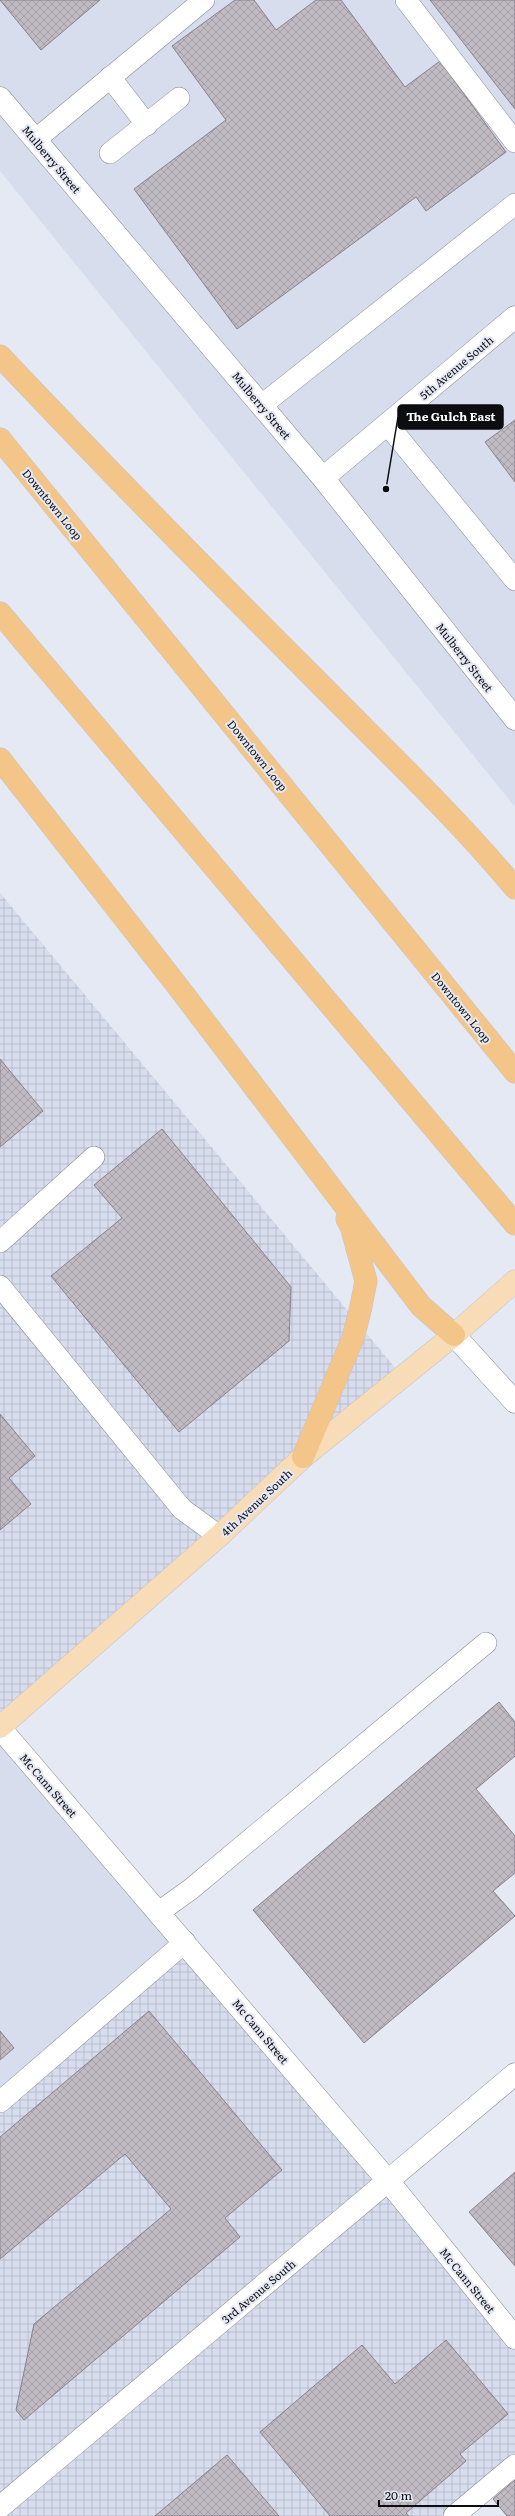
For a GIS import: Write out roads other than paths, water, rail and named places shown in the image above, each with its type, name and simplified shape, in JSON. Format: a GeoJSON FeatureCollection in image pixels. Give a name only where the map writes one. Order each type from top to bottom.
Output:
{"type":"FeatureCollection","features":[{"type":"Feature","properties":{"kind":"highway"},"geometry":{"type":"LineString","coordinates":[[0,356],[114,477],[418,784],[491,860],[515,888]]}},
{"type":"Feature","properties":{"kind":"highway","name":"Downtown Loop"},"geometry":{"type":"LineString","coordinates":[[0,439],[515,1072]]}},
{"type":"Feature","properties":{"kind":"highway"},"geometry":{"type":"LineString","coordinates":[[0,613],[515,1224]]}},
{"type":"Feature","properties":{"kind":"highway"},"geometry":{"type":"LineString","coordinates":[[0,759],[321,1174],[421,1306],[454,1335]]}},
{"type":"Feature","properties":{"kind":"highway"},"geometry":{"type":"LineString","coordinates":[[303,1458],[353,1338],[366,1281],[351,1226],[321,1174]]}},
{"type":"Feature","properties":{"kind":"main road","name":"4th Avenue South"},"geometry":{"type":"LineString","coordinates":[[0,1727],[219,1536],[303,1458],[454,1335],[515,1281]]}},
{"type":"Feature","properties":{"kind":"street","name":"Mulberry Street"},"geometry":{"type":"LineString","coordinates":[[0,98],[323,478],[514,715]]}},
{"type":"Feature","properties":{"kind":"street","name":"5th Avenue South"},"geometry":{"type":"LineString","coordinates":[[323,478],[515,317]]}},
{"type":"Feature","properties":{"kind":"street"},"geometry":{"type":"LineString","coordinates":[[454,1335],[515,1402]]}},
{"type":"Feature","properties":{"kind":"street","name":"Mc Cann Street"},"geometry":{"type":"LineString","coordinates":[[0,1727],[389,2182],[515,2338]]}},
{"type":"Feature","properties":{"kind":"street","name":"3rd Avenue South"},"geometry":{"type":"LineString","coordinates":[[0,2507],[389,2182],[515,2074]]}},
{"type":"Feature","properties":{"kind":"lane"},"geometry":{"type":"LineString","coordinates":[[35,140],[204,0]]}},
{"type":"Feature","properties":{"kind":"lane"},"geometry":{"type":"LineString","coordinates":[[406,0],[515,142]]}},
{"type":"Feature","properties":{"kind":"lane"},"geometry":{"type":"LineString","coordinates":[[110,77],[147,125]]}},
{"type":"Feature","properties":{"kind":"lane"},"geometry":{"type":"LineString","coordinates":[[110,153],[179,98]]}},
{"type":"Feature","properties":{"kind":"lane"},"geometry":{"type":"LineString","coordinates":[[262,405],[515,204]]}},
{"type":"Feature","properties":{"kind":"lane"},"geometry":{"type":"LineString","coordinates":[[387,424],[515,580]]}},
{"type":"Feature","properties":{"kind":"lane"},"geometry":{"type":"LineString","coordinates":[[0,1242],[94,1158]]}},
{"type":"Feature","properties":{"kind":"lane"},"geometry":{"type":"LineString","coordinates":[[0,1286],[182,1510],[219,1536]]}},
{"type":"Feature","properties":{"kind":"lane"},"geometry":{"type":"LineString","coordinates":[[159,1912],[191,1889],[486,1643]]}},
{"type":"Feature","properties":{"kind":"lane"},"geometry":{"type":"LineString","coordinates":[[0,2102],[185,1942]]}},
{"type":"Feature","properties":{"kind":"lane"},"geometry":{"type":"LineString","coordinates":[[454,2516],[515,2465]]}},
{"type":"Feature","properties":{"kind":"place","name":"The Gulch East"},"geometry":{"type":"Point","coordinates":[386,489]}}]}
